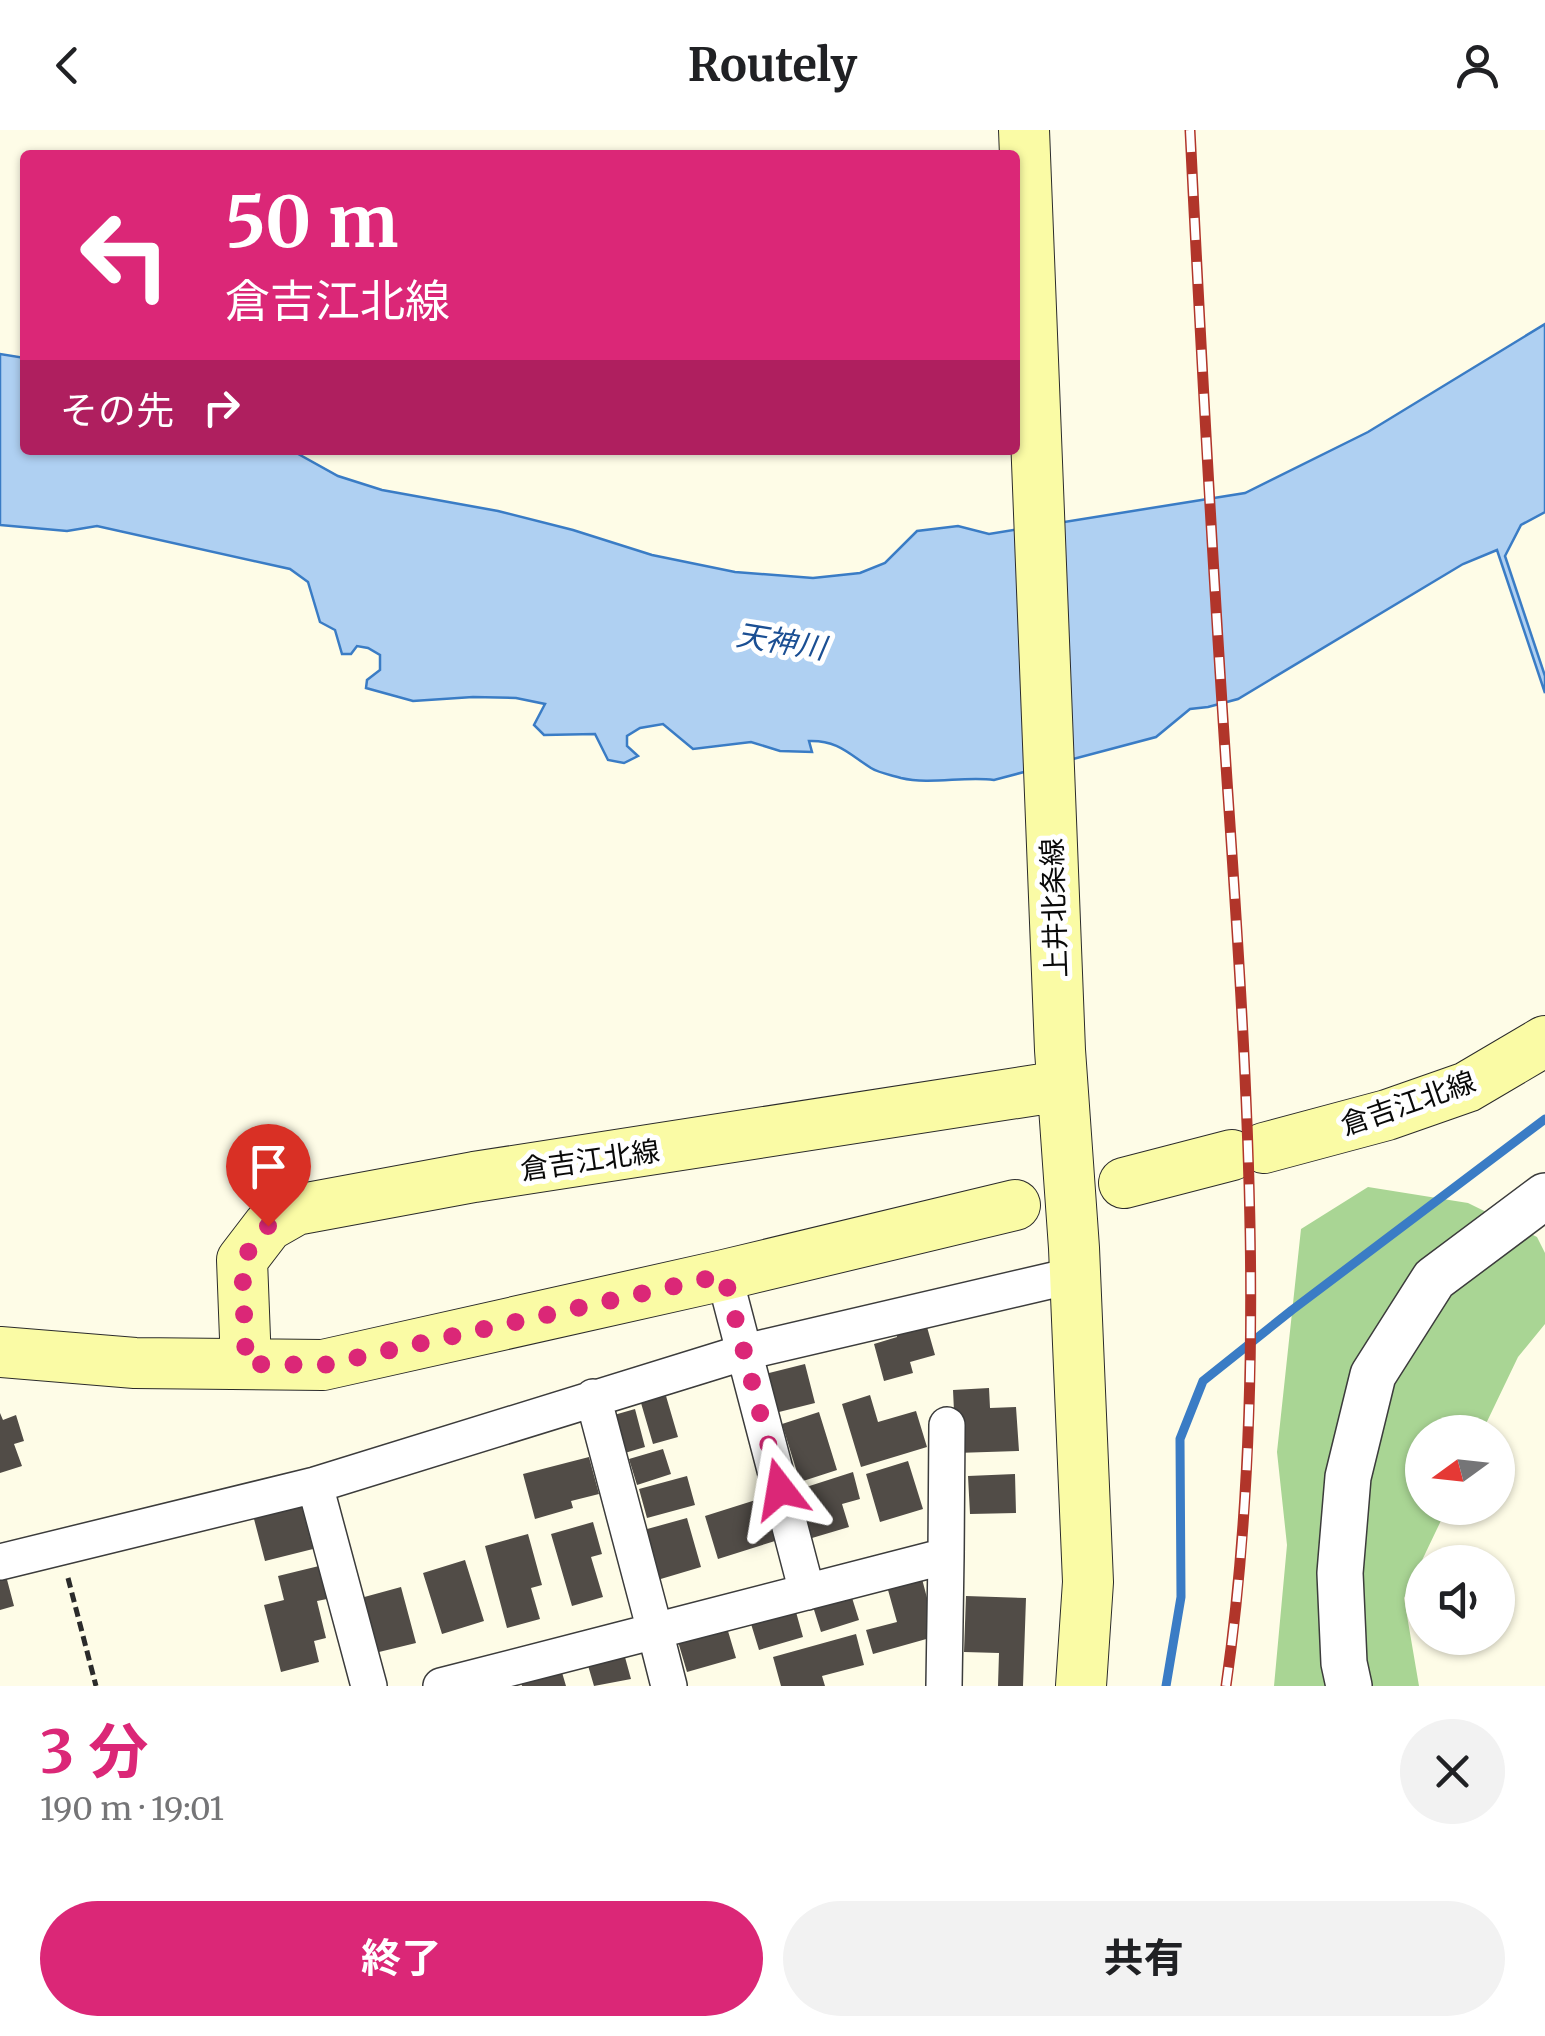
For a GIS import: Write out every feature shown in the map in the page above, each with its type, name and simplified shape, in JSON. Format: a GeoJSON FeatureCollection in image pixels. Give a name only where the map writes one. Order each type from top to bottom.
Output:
{"type":"FeatureCollection","features":[{"type":"Feature","properties":{"kind":"main road","name":"上井北条線"},"geometry":{"type":"LineString","coordinates":[[1024,130],[1061,1068],[1075,1275],[1088,1582],[1081,1686]]}},
{"type":"Feature","properties":{"kind":"main road","name":"倉吉江北線"},"geometry":{"type":"LineString","coordinates":[[1124,1182],[1387,1115],[1467,1087],[1545,1041]]}},
{"type":"Feature","properties":{"kind":"main road","name":"倉吉江北線"},"geometry":{"type":"LineString","coordinates":[[246,1364],[242,1260],[268,1226],[296,1210],[1061,1068]]}},
{"type":"Feature","properties":{"kind":"main road"},"geometry":{"type":"LineString","coordinates":[[0,1352],[136,1363],[324,1365],[1015,1205]]}},
{"type":"Feature","properties":{"kind":"street"},"geometry":{"type":"LineString","coordinates":[[1349,1686],[1344,1663],[1340,1574],[1348,1478],[1373,1375],[1434,1279],[1545,1196]]}},
{"type":"Feature","properties":{"kind":"street"},"geometry":{"type":"LineString","coordinates":[[724,1275],[807,1592]]}},
{"type":"Feature","properties":{"kind":"street"},"geometry":{"type":"LineString","coordinates":[[0,1562],[315,1485],[745,1352],[1075,1275]]}},
{"type":"Feature","properties":{"kind":"street"},"geometry":{"type":"LineString","coordinates":[[593,1397],[669,1686]]}},
{"type":"Feature","properties":{"kind":"street"},"geometry":{"type":"LineString","coordinates":[[944,1686],[947,1426]]}},
{"type":"Feature","properties":{"kind":"street"},"geometry":{"type":"LineString","coordinates":[[315,1485],[369,1686]]}},
{"type":"Feature","properties":{"kind":"street"},"geometry":{"type":"LineString","coordinates":[[441,1686],[946,1556]]}},
{"type":"Feature","properties":{"kind":"path"},"geometry":{"type":"LineString","coordinates":[[60,1547],[96,1686]]}},
{"type":"Feature","properties":{"kind":"green space"},"geometry":{"type":"Polygon","coordinates":[[[1368,1187],[1468,1203],[1537,1237],[1545,1253],[1545,1324],[1518,1357],[1490,1415],[1405,1415],[1405,1525],[1439,1525],[1429,1545],[1405,1545],[1405,1655],[1414,1655],[1419,1686],[1274,1686],[1287,1545],[1277,1452],[1301,1229],[1368,1187]]]}},
{"type":"Feature","properties":{"kind":"water","name":"天神川"},"geometry":{"type":"Polygon","coordinates":[[[1545,324],[1545,512],[1521,525],[1505,556],[1545,676],[1545,693],[1497,550],[1463,564],[1238,699],[1190,709],[1156,737],[994,780],[901,778],[874,770],[843,749],[819,741],[809,741],[812,752],[780,751],[751,742],[693,749],[663,724],[640,728],[627,736],[627,746],[638,756],[624,763],[608,760],[595,734],[544,735],[534,725],[545,704],[516,698],[473,697],[413,701],[366,688],[367,680],[380,670],[380,655],[357,646],[351,654],[342,654],[335,630],[320,622],[308,582],[290,569],[97,526],[67,531],[0,525],[0,354],[20,357],[20,455],[300,455],[338,476],[382,490],[498,511],[652,555],[735,572],[813,578],[860,573],[885,563],[917,531],[958,526],[989,534],[1245,493],[1368,432],[1545,324]]]}},
{"type":"Feature","properties":{"kind":"building"},"geometry":{"type":"Polygon","coordinates":[[[925,1320],[935,1355],[910,1362],[913,1373],[884,1381],[874,1344],[897,1337],[895,1329],[925,1320]]]}},
{"type":"Feature","properties":{"kind":"building"},"geometry":{"type":"Polygon","coordinates":[[[805,1364],[815,1403],[775,1413],[765,1374],[805,1364]]]}},
{"type":"Feature","properties":{"kind":"building"},"geometry":{"type":"Polygon","coordinates":[[[989,1388],[990,1408],[1016,1407],[1019,1451],[956,1453],[953,1390],[989,1388]]]}},
{"type":"Feature","properties":{"kind":"building"},"geometry":{"type":"Polygon","coordinates":[[[870,1395],[878,1422],[916,1411],[927,1447],[861,1467],[842,1404],[870,1395]]]}},
{"type":"Feature","properties":{"kind":"building"},"geometry":{"type":"Polygon","coordinates":[[[666,1396],[678,1437],[653,1444],[641,1403],[666,1396]]]}},
{"type":"Feature","properties":{"kind":"building"},"geometry":{"type":"Polygon","coordinates":[[[635,1409],[645,1447],[618,1455],[607,1417],[635,1409]]]}},
{"type":"Feature","properties":{"kind":"building"},"geometry":{"type":"Polygon","coordinates":[[[819,1412],[837,1470],[800,1482],[782,1424],[819,1412]]]}},
{"type":"Feature","properties":{"kind":"building"},"geometry":{"type":"Polygon","coordinates":[[[0,1413],[3,1420],[16,1415],[24,1441],[14,1444],[22,1466],[0,1473],[0,1413]]]}},
{"type":"Feature","properties":{"kind":"building"},"geometry":{"type":"Polygon","coordinates":[[[663,1449],[671,1474],[637,1485],[629,1459],[663,1449]]]}},
{"type":"Feature","properties":{"kind":"building"},"geometry":{"type":"Polygon","coordinates":[[[589,1457],[599,1494],[571,1501],[573,1508],[535,1519],[523,1474],[589,1457]]]}},
{"type":"Feature","properties":{"kind":"building"},"geometry":{"type":"Polygon","coordinates":[[[908,1461],[923,1509],[880,1522],[866,1474],[908,1461]]]}},
{"type":"Feature","properties":{"kind":"building"},"geometry":{"type":"Polygon","coordinates":[[[853,1472],[860,1499],[842,1504],[849,1527],[812,1538],[797,1490],[853,1472]]]}},
{"type":"Feature","properties":{"kind":"building"},"geometry":{"type":"Polygon","coordinates":[[[1015,1474],[1016,1513],[970,1514],[968,1476],[1015,1474]]]}},
{"type":"Feature","properties":{"kind":"building"},"geometry":{"type":"Polygon","coordinates":[[[687,1476],[695,1505],[647,1518],[639,1489],[687,1476]]]}},
{"type":"Feature","properties":{"kind":"building"},"geometry":{"type":"Polygon","coordinates":[[[296,1484],[313,1549],[265,1561],[248,1496],[296,1484]]]}},
{"type":"Feature","properties":{"kind":"building"},"geometry":{"type":"Polygon","coordinates":[[[762,1498],[775,1541],[718,1559],[705,1516],[762,1498]]]}},
{"type":"Feature","properties":{"kind":"building"},"geometry":{"type":"Polygon","coordinates":[[[687,1518],[701,1567],[654,1581],[640,1531],[687,1518]]]}},
{"type":"Feature","properties":{"kind":"building"},"geometry":{"type":"Polygon","coordinates":[[[593,1522],[602,1554],[591,1557],[603,1597],[572,1606],[551,1534],[593,1522]]]}},
{"type":"Feature","properties":{"kind":"building"},"geometry":{"type":"Polygon","coordinates":[[[528,1534],[542,1585],[531,1588],[540,1619],[507,1628],[485,1546],[528,1534]]]}},
{"type":"Feature","properties":{"kind":"building"},"geometry":{"type":"Polygon","coordinates":[[[916,1556],[937,1636],[873,1654],[866,1630],[897,1622],[881,1565],[916,1556]]]}},
{"type":"Feature","properties":{"kind":"building"},"geometry":{"type":"Polygon","coordinates":[[[465,1560],[484,1621],[442,1634],[423,1573],[465,1560]]]}},
{"type":"Feature","properties":{"kind":"building"},"geometry":{"type":"Polygon","coordinates":[[[319,1566],[327,1599],[317,1601],[326,1638],[314,1641],[319,1662],[281,1672],[264,1605],[284,1600],[278,1576],[319,1566]]]}},
{"type":"Feature","properties":{"kind":"building"},"geometry":{"type":"Polygon","coordinates":[[[842,1566],[859,1620],[821,1632],[804,1578],[842,1566]]]}},
{"type":"Feature","properties":{"kind":"building"},"geometry":{"type":"Polygon","coordinates":[[[5,1572],[14,1606],[0,1610],[0,1573],[5,1572]]]}},
{"type":"Feature","properties":{"kind":"building"},"geometry":{"type":"Polygon","coordinates":[[[767,1583],[770,1593],[789,1587],[803,1637],[759,1650],[741,1591],[767,1583]]]}},
{"type":"Feature","properties":{"kind":"building"},"geometry":{"type":"Polygon","coordinates":[[[401,1587],[416,1643],[379,1652],[372,1629],[366,1631],[357,1599],[401,1587]]]}},
{"type":"Feature","properties":{"kind":"building"},"geometry":{"type":"Polygon","coordinates":[[[966,1596],[1026,1598],[1023,1686],[998,1686],[999,1653],[964,1652],[966,1596]]]}},
{"type":"Feature","properties":{"kind":"building"},"geometry":{"type":"Polygon","coordinates":[[[720,1604],[736,1658],[687,1672],[671,1618],[720,1604]]]}},
{"type":"Feature","properties":{"kind":"building"},"geometry":{"type":"Polygon","coordinates":[[[591,1629],[596,1645],[620,1639],[631,1679],[594,1686],[584,1652],[567,1657],[562,1637],[591,1629]]]}},
{"type":"Feature","properties":{"kind":"building"},"geometry":{"type":"Polygon","coordinates":[[[856,1634],[864,1665],[822,1676],[825,1686],[781,1686],[773,1657],[856,1634]]]}},
{"type":"Feature","properties":{"kind":"building"},"geometry":{"type":"Polygon","coordinates":[[[553,1642],[566,1686],[522,1686],[513,1654],[553,1642]]]}},
{"type":"Feature","properties":{"kind":"waterway"},"geometry":{"type":"LineString","coordinates":[[1166,1686],[1181,1597],[1180,1439],[1203,1381],[1545,1119]]}},
{"type":"Feature","properties":{"kind":"railway"},"geometry":{"type":"LineString","coordinates":[[1190,130],[1242,1017],[1250,1240],[1247,1464],[1226,1686]]}},
{"type":"Feature","properties":{"kind":"route"},"geometry":{"type":"LineString","coordinates":[[268,1226],[242,1260],[246,1364],[324,1365],[724,1275],[780,1489]]}}]}
